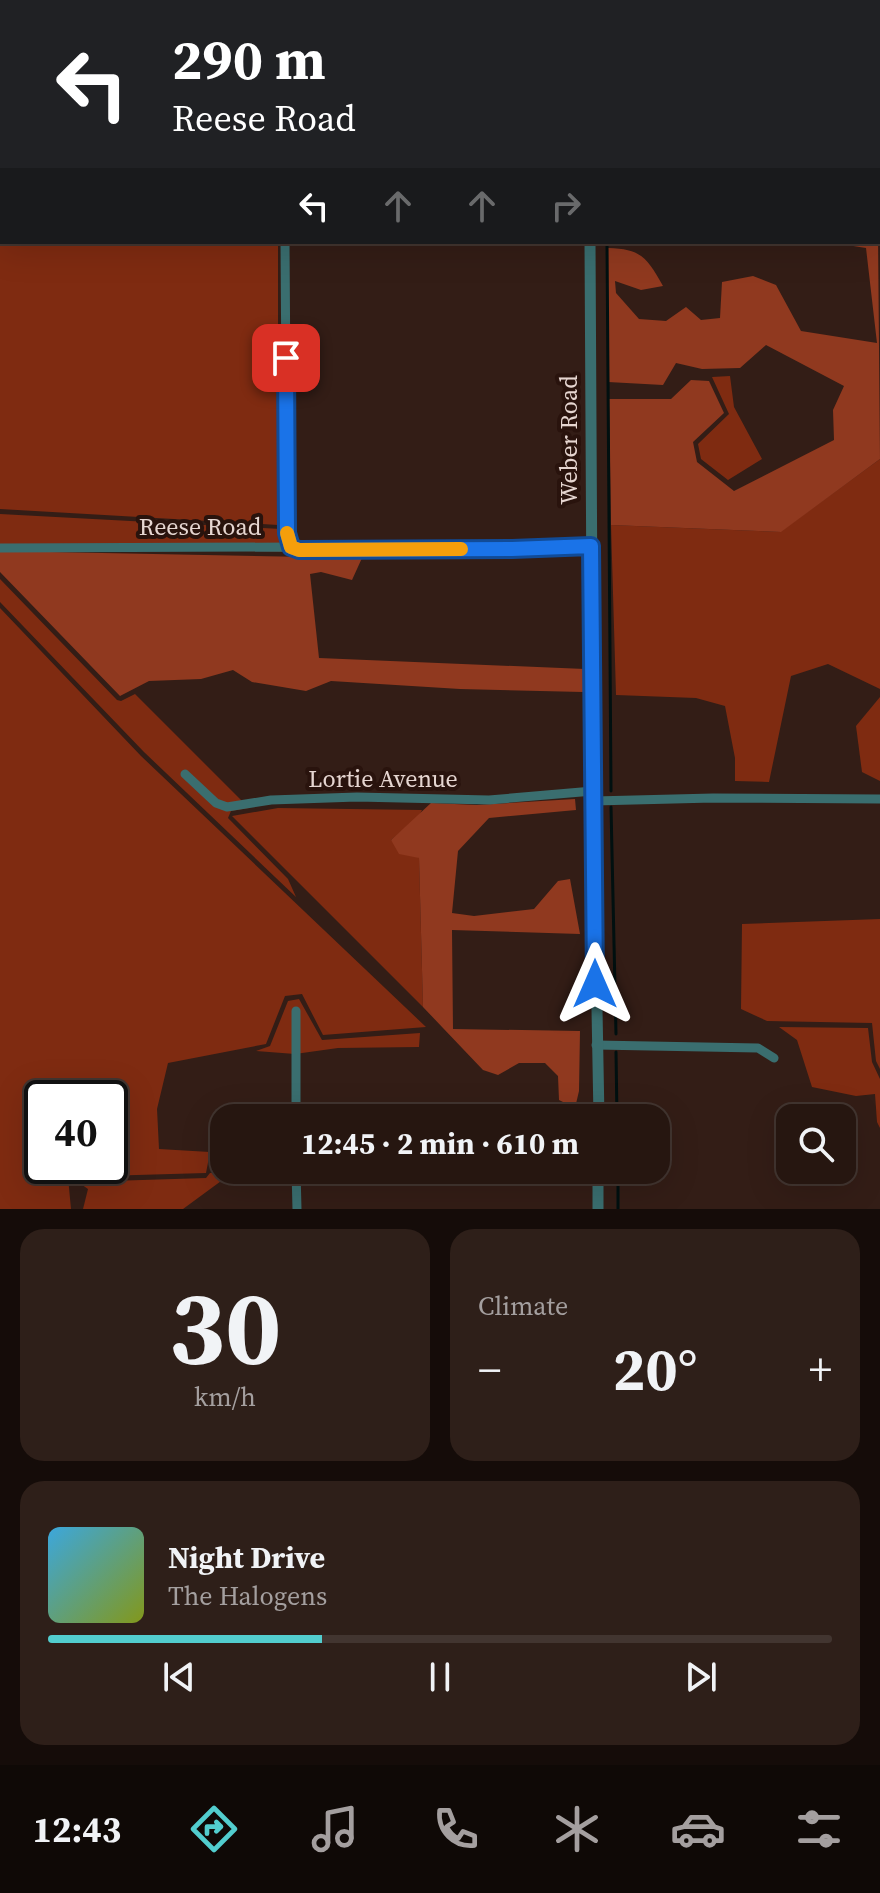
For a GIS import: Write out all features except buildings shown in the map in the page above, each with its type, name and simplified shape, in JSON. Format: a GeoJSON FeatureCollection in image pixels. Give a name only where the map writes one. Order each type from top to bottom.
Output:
{"type":"FeatureCollection","features":[{"type":"Feature","properties":{"kind":"street"},"geometry":{"type":"LineString","coordinates":[[285,244],[287,533],[291,547]]}},
{"type":"Feature","properties":{"kind":"street","name":"Weber Road"},"geometry":{"type":"LineString","coordinates":[[590,244],[598,1104]]}},
{"type":"Feature","properties":{"kind":"street","name":"Reese Road"},"geometry":{"type":"LineString","coordinates":[[0,548],[291,547],[299,550],[591,546]]}},
{"type":"Feature","properties":{"kind":"street","name":"Lortie Avenue"},"geometry":{"type":"LineString","coordinates":[[185,774],[216,803],[227,807],[271,800],[357,797],[489,800],[594,796],[880,799]]}},
{"type":"Feature","properties":{"kind":"street"},"geometry":{"type":"LineString","coordinates":[[296,1011],[296,1104]]}},
{"type":"Feature","properties":{"kind":"street"},"geometry":{"type":"LineString","coordinates":[[596,1045],[758,1048],[774,1058]]}},
{"type":"Feature","properties":{"kind":"street"},"geometry":{"type":"LineString","coordinates":[[296,1184],[297,1209]]}},
{"type":"Feature","properties":{"kind":"street"},"geometry":{"type":"LineString","coordinates":[[598,1184],[598,1209]]}},
{"type":"Feature","properties":{"kind":"shaded area"},"geometry":{"type":"Polygon","coordinates":[[[0,244],[278,244],[278,525],[0,509],[0,244]]]}},
{"type":"Feature","properties":{"kind":"shaded area"},"geometry":{"type":"Polygon","coordinates":[[[841,244],[878,244],[880,459],[781,532],[611,525],[609,399],[671,399],[691,380],[709,381],[724,413],[693,442],[697,462],[734,491],[834,440],[833,410],[844,386],[766,345],[740,368],[702,369],[676,363],[663,385],[608,382],[608,248],[629,250],[642,257],[663,286],[641,290],[615,281],[616,293],[639,319],[666,321],[686,307],[701,320],[720,318],[722,282],[753,276],[776,285],[801,331],[877,343],[866,248],[841,244]]]}},
{"type":"Feature","properties":{"kind":"shaded area"},"geometry":{"type":"Polygon","coordinates":[[[283,286],[291,533],[299,552],[0,546],[0,514],[281,529],[283,286]]]}},
{"type":"Feature","properties":{"kind":"shaded area"},"geometry":{"type":"Polygon","coordinates":[[[730,376],[734,407],[762,459],[728,480],[701,459],[698,444],[729,414],[712,377],[730,376]]]}},
{"type":"Feature","properties":{"kind":"shaded area"},"geometry":{"type":"Polygon","coordinates":[[[880,459],[880,689],[828,664],[791,676],[769,782],[735,781],[735,758],[725,706],[696,698],[616,695],[611,525],[780,532],[880,459]]]}},
{"type":"Feature","properties":{"kind":"shaded area"},"geometry":{"type":"Polygon","coordinates":[[[0,551],[362,558],[352,580],[321,572],[310,574],[319,658],[585,669],[583,692],[331,681],[306,691],[252,682],[233,670],[201,679],[149,681],[120,696],[0,572],[0,551]]]}},
{"type":"Feature","properties":{"kind":"shaded area"},"geometry":{"type":"Polygon","coordinates":[[[0,579],[117,700],[135,694],[249,808],[231,811],[228,818],[288,879],[296,897],[144,752],[0,602],[0,579]]]}},
{"type":"Feature","properties":{"kind":"shaded area"},"geometry":{"type":"Polygon","coordinates":[[[0,608],[141,756],[426,1027],[323,1035],[302,994],[285,996],[266,1044],[168,1063],[157,1109],[159,1149],[210,1152],[206,1173],[128,1175],[128,1080],[24,1080],[24,1184],[69,1184],[71,1209],[0,1209],[0,608]]]}},
{"type":"Feature","properties":{"kind":"shaded area"},"geometry":{"type":"Polygon","coordinates":[[[880,697],[880,781],[862,772],[856,726],[880,697]]]}},
{"type":"Feature","properties":{"kind":"shaded area"},"geometry":{"type":"Polygon","coordinates":[[[575,799],[576,810],[489,818],[458,851],[452,913],[474,916],[534,909],[558,881],[570,879],[580,934],[452,930],[453,1029],[580,1031],[576,1104],[559,1100],[558,1076],[545,1063],[519,1063],[498,1075],[483,1070],[423,1007],[419,858],[399,854],[391,840],[431,803],[477,805],[575,799]]]}},
{"type":"Feature","properties":{"kind":"shaded area"},"geometry":{"type":"Polygon","coordinates":[[[278,808],[422,810],[391,840],[419,858],[423,1007],[232,816],[278,808]]]}},
{"type":"Feature","properties":{"kind":"shaded area"},"geometry":{"type":"Polygon","coordinates":[[[880,919],[880,1069],[876,1061],[872,1023],[767,1021],[741,1009],[742,924],[880,919]]]}},
{"type":"Feature","properties":{"kind":"shaded area"},"geometry":{"type":"Polygon","coordinates":[[[299,999],[322,1040],[420,1033],[419,1047],[338,1048],[295,1054],[256,1051],[270,1046],[288,1001],[299,999]]]}},
{"type":"Feature","properties":{"kind":"shaded area"},"geometry":{"type":"Polygon","coordinates":[[[779,1027],[868,1028],[872,1062],[880,1079],[880,1128],[875,1094],[856,1096],[812,1087],[797,1040],[779,1027]]]}},
{"type":"Feature","properties":{"kind":"shaded area"},"geometry":{"type":"Polygon","coordinates":[[[210,1173],[210,1184],[217,1184],[183,1209],[83,1209],[88,1189],[81,1184],[206,1178],[210,1173]]]}},
{"type":"Feature","properties":{"kind":"waterway"},"geometry":{"type":"LineString","coordinates":[[607,244],[611,791]]}},
{"type":"Feature","properties":{"kind":"waterway"},"geometry":{"type":"LineString","coordinates":[[611,807],[616,1034]]}},
{"type":"Feature","properties":{"kind":"waterway"},"geometry":{"type":"LineString","coordinates":[[616,1052],[617,1104]]}},
{"type":"Feature","properties":{"kind":"waterway"},"geometry":{"type":"LineString","coordinates":[[618,1184],[618,1209]]}},
{"type":"Feature","properties":{"kind":"slow traffic"},"geometry":{"type":"LineString","coordinates":[[287,533],[291,547],[299,550],[461,549]]}},
{"type":"Feature","properties":{"kind":"route"},"geometry":{"type":"LineString","coordinates":[[286,358],[287,533],[291,547],[299,550],[591,546],[595,984]]}}]}
